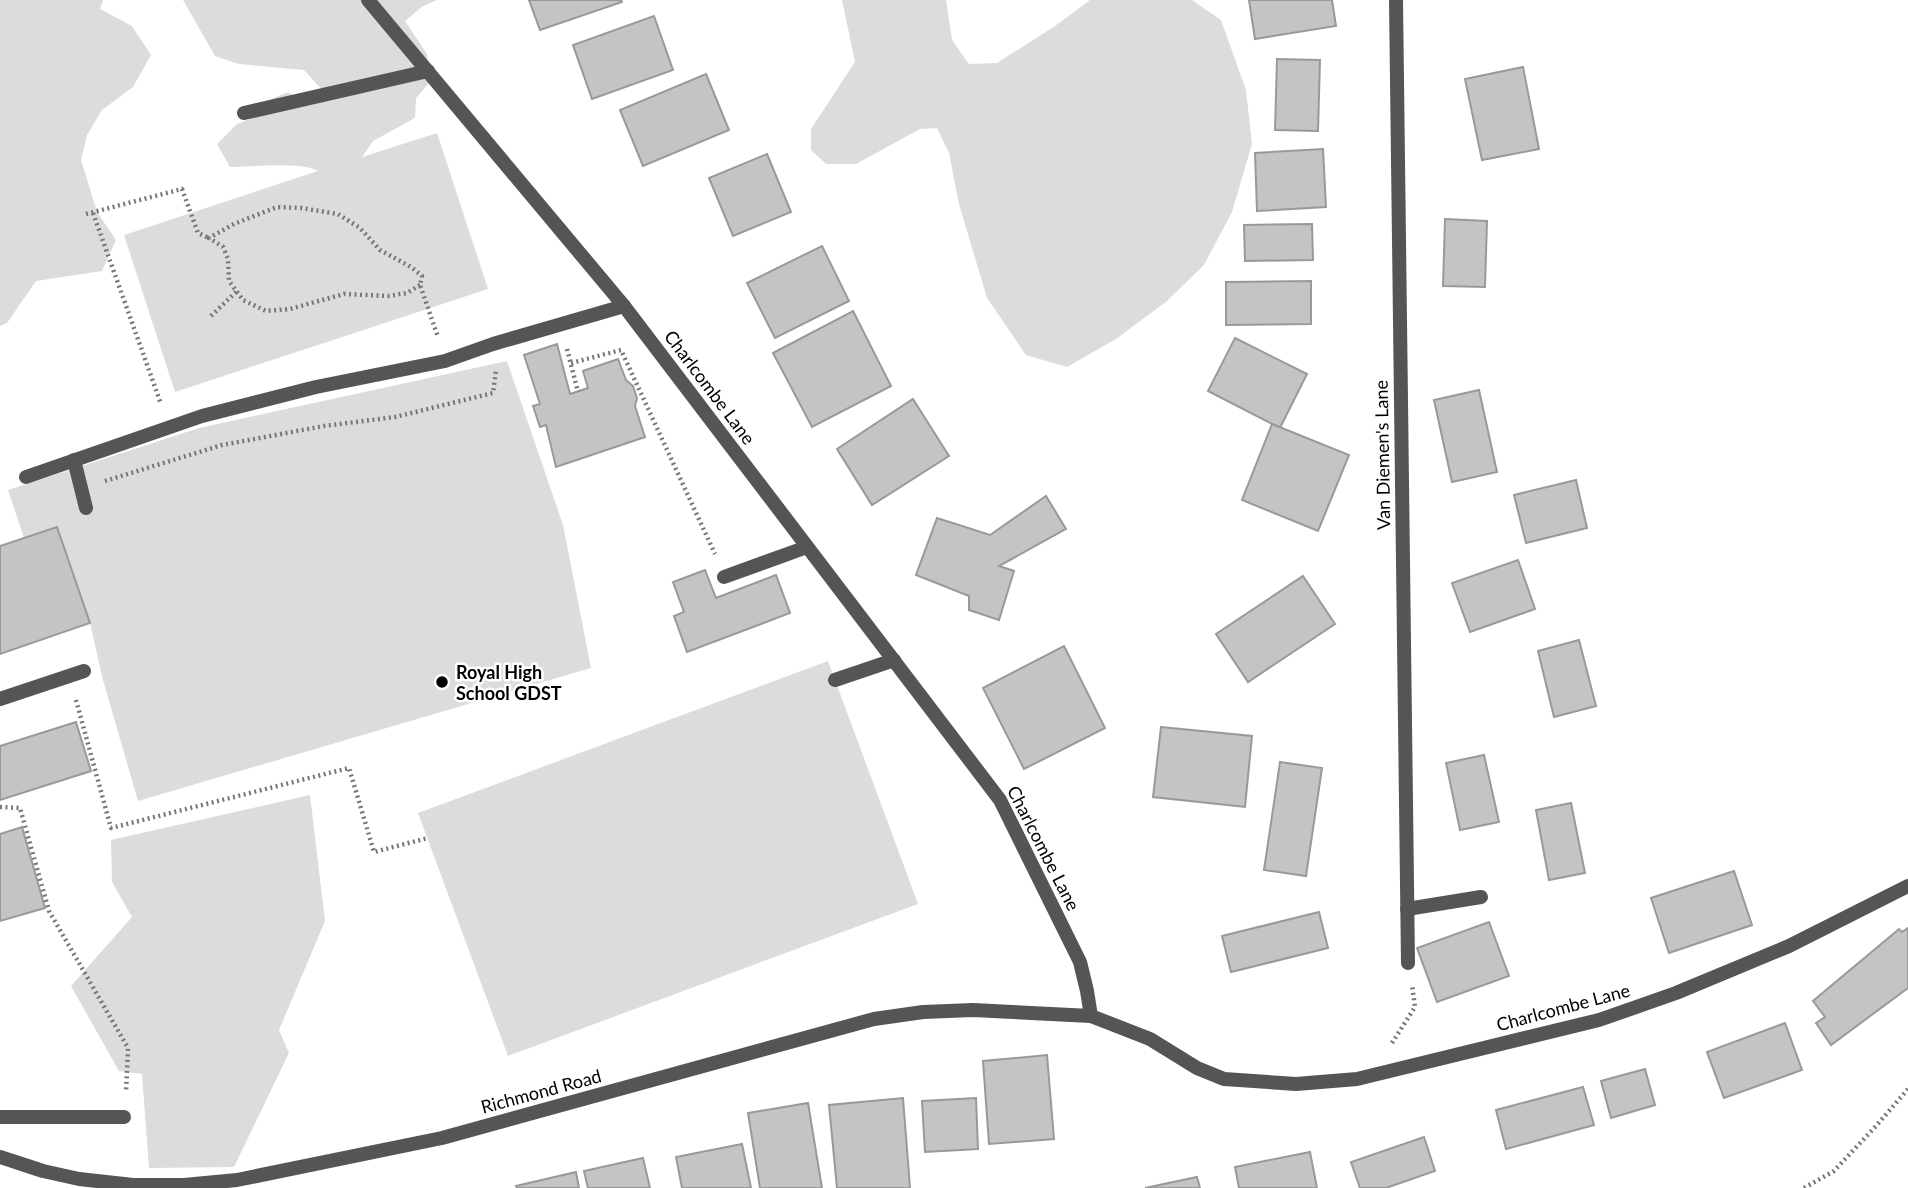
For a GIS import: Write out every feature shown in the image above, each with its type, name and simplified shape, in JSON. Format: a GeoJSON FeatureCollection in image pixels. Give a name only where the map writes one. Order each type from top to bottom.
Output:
{"type":"FeatureCollection","features":[{"type":"Feature","properties":{"kind":"street","name":"Charlcombe Lane"},"geometry":{"type":"LineString","coordinates":[[368,0],[624,306],[1000,800],[1080,962],[1091,1016],[1150,1039],[1197,1068],[1224,1079],[1296,1084],[1357,1079],[1600,1020],[1663,998],[1789,946],[1908,886]]}},
{"type":"Feature","properties":{"kind":"street","name":"Van Diemen's Lane"},"geometry":{"type":"LineString","coordinates":[[1396,0],[1408,963]]}},
{"type":"Feature","properties":{"kind":"street"},"geometry":{"type":"LineString","coordinates":[[244,113],[428,71]]}},
{"type":"Feature","properties":{"kind":"street"},"geometry":{"type":"LineString","coordinates":[[26,477],[202,416],[316,387],[445,361],[493,344],[624,306]]}},
{"type":"Feature","properties":{"kind":"street"},"geometry":{"type":"LineString","coordinates":[[74,460],[86,508]]}},
{"type":"Feature","properties":{"kind":"street"},"geometry":{"type":"LineString","coordinates":[[724,577],[807,547]]}},
{"type":"Feature","properties":{"kind":"street"},"geometry":{"type":"LineString","coordinates":[[835,680],[894,660]]}},
{"type":"Feature","properties":{"kind":"street"},"geometry":{"type":"LineString","coordinates":[[0,699],[84,671]]}},
{"type":"Feature","properties":{"kind":"street"},"geometry":{"type":"LineString","coordinates":[[1407,909],[1480,897]]}},
{"type":"Feature","properties":{"kind":"street","name":"Richmond Road"},"geometry":{"type":"LineString","coordinates":[[0,1157],[79,1179],[133,1185],[184,1185],[237,1180],[442,1138],[874,1019],[923,1012],[973,1010],[1091,1016]]}},
{"type":"Feature","properties":{"kind":"street"},"geometry":{"type":"LineString","coordinates":[[0,1117],[124,1117]]}},
{"type":"Feature","properties":{"kind":"path"},"geometry":{"type":"LineString","coordinates":[[86,214],[182,189],[198,233],[223,247],[228,259],[229,281],[243,300],[266,311],[290,309],[344,294],[388,296],[407,293],[420,285]]}},
{"type":"Feature","properties":{"kind":"path"},"geometry":{"type":"LineString","coordinates":[[209,238],[233,224],[277,207],[338,214],[360,228],[380,250],[422,276],[420,285],[441,344]]}},
{"type":"Feature","properties":{"kind":"path"},"geometry":{"type":"LineString","coordinates":[[93,213],[170,428]]}},
{"type":"Feature","properties":{"kind":"path"},"geometry":{"type":"LineString","coordinates":[[211,316],[237,292]]}},
{"type":"Feature","properties":{"kind":"path"},"geometry":{"type":"LineString","coordinates":[[560,324],[578,391]]}},
{"type":"Feature","properties":{"kind":"path"},"geometry":{"type":"LineString","coordinates":[[570,363],[621,350],[708,536]]}},
{"type":"Feature","properties":{"kind":"path"},"geometry":{"type":"LineString","coordinates":[[80,486],[115,479],[222,445],[395,416],[493,393],[497,359]]}},
{"type":"Feature","properties":{"kind":"path"},"geometry":{"type":"LineString","coordinates":[[69,676],[111,828],[349,768],[374,852],[428,838]]}},
{"type":"Feature","properties":{"kind":"path"},"geometry":{"type":"LineString","coordinates":[[0,807],[20,808],[49,911],[128,1048],[124,1117]]}},
{"type":"Feature","properties":{"kind":"path"},"geometry":{"type":"LineString","coordinates":[[1804,1188],[1834,1171],[1908,1089]]}},
{"type":"Feature","properties":{"kind":"shaded area"},"geometry":{"type":"Polygon","coordinates":[[[0,0],[103,0],[100,9],[132,26],[151,55],[133,87],[102,110],[87,135],[81,160],[97,212],[116,240],[102,271],[36,281],[7,323],[0,326],[0,0]]]}},
{"type":"Feature","properties":{"kind":"shaded area"},"geometry":{"type":"Polygon","coordinates":[[[183,0],[437,0],[423,6],[405,21],[427,54],[431,81],[416,98],[415,118],[373,141],[362,157],[437,133],[488,289],[175,392],[124,235],[318,171],[289,165],[230,167],[217,144],[237,124],[260,115],[271,99],[288,92],[303,101],[324,92],[304,70],[239,64],[215,56],[183,0]]]}},
{"type":"Feature","properties":{"kind":"shaded area"},"geometry":{"type":"Polygon","coordinates":[[[842,0],[946,0],[952,40],[969,64],[997,63],[1090,0],[1192,0],[1221,20],[1246,90],[1252,144],[1232,212],[1204,265],[1167,301],[1116,339],[1067,367],[1026,355],[987,298],[959,204],[949,153],[937,128],[920,129],[856,164],[826,164],[811,150],[811,129],[855,62],[842,0]]]}},
{"type":"Feature","properties":{"kind":"shaded area"},"geometry":{"type":"Polygon","coordinates":[[[507,361],[563,525],[591,668],[138,801],[103,680],[90,623],[58,527],[24,538],[8,490],[199,428],[507,361]]]}},
{"type":"Feature","properties":{"kind":"shaded area"},"geometry":{"type":"Polygon","coordinates":[[[828,661],[918,904],[508,1056],[418,813],[828,661]]]}},
{"type":"Feature","properties":{"kind":"shaded area"},"geometry":{"type":"Polygon","coordinates":[[[310,795],[325,921],[279,1030],[289,1053],[234,1167],[149,1168],[142,1074],[119,1071],[71,986],[132,917],[112,882],[111,840],[310,795]]]}},
{"type":"Feature","properties":{"kind":"building"},"geometry":{"type":"Polygon","coordinates":[[[529,0],[621,0],[622,2],[540,30],[529,0]]]}},
{"type":"Feature","properties":{"kind":"building"},"geometry":{"type":"Polygon","coordinates":[[[1249,0],[1332,0],[1336,26],[1255,39],[1249,0]]]}},
{"type":"Feature","properties":{"kind":"building"},"geometry":{"type":"Polygon","coordinates":[[[654,16],[673,70],[592,99],[573,45],[654,16]]]}},
{"type":"Feature","properties":{"kind":"building"},"geometry":{"type":"Polygon","coordinates":[[[1277,59],[1320,60],[1318,131],[1275,130],[1277,59]]]}},
{"type":"Feature","properties":{"kind":"building"},"geometry":{"type":"Polygon","coordinates":[[[1523,67],[1539,149],[1482,160],[1465,79],[1523,67]]]}},
{"type":"Feature","properties":{"kind":"building"},"geometry":{"type":"Polygon","coordinates":[[[706,74],[729,130],[643,166],[620,110],[706,74]]]}},
{"type":"Feature","properties":{"kind":"building"},"geometry":{"type":"Polygon","coordinates":[[[1323,149],[1326,207],[1257,211],[1255,153],[1323,149]]]}},
{"type":"Feature","properties":{"kind":"building"},"geometry":{"type":"Polygon","coordinates":[[[767,154],[791,212],[733,236],[709,178],[767,154]]]}},
{"type":"Feature","properties":{"kind":"building"},"geometry":{"type":"Polygon","coordinates":[[[1445,219],[1487,221],[1485,287],[1443,286],[1445,219]]]}},
{"type":"Feature","properties":{"kind":"building"},"geometry":{"type":"Polygon","coordinates":[[[1312,224],[1313,260],[1245,261],[1244,225],[1312,224]]]}},
{"type":"Feature","properties":{"kind":"building"},"geometry":{"type":"Polygon","coordinates":[[[822,246],[849,301],[775,338],[747,283],[822,246]]]}},
{"type":"Feature","properties":{"kind":"building"},"geometry":{"type":"Polygon","coordinates":[[[1311,281],[1311,324],[1226,325],[1226,282],[1311,281]]]}},
{"type":"Feature","properties":{"kind":"building"},"geometry":{"type":"Polygon","coordinates":[[[853,311],[891,386],[812,427],[773,353],[853,311]]]}},
{"type":"Feature","properties":{"kind":"building"},"geometry":{"type":"Polygon","coordinates":[[[1235,338],[1307,374],[1280,428],[1208,391],[1235,338]]]}},
{"type":"Feature","properties":{"kind":"building"},"geometry":{"type":"Polygon","coordinates":[[[557,344],[570,394],[588,388],[583,371],[618,359],[626,380],[633,386],[637,398],[635,406],[645,437],[556,467],[546,425],[540,427],[533,406],[540,404],[524,355],[557,344]]]}},
{"type":"Feature","properties":{"kind":"building"},"geometry":{"type":"Polygon","coordinates":[[[1479,390],[1497,472],[1452,482],[1434,400],[1479,390]]]}},
{"type":"Feature","properties":{"kind":"building"},"geometry":{"type":"Polygon","coordinates":[[[913,399],[949,456],[872,505],[837,449],[913,399]]]}},
{"type":"Feature","properties":{"kind":"building"},"geometry":{"type":"Polygon","coordinates":[[[1272,424],[1349,455],[1318,531],[1242,500],[1272,424]]]}},
{"type":"Feature","properties":{"kind":"building"},"geometry":{"type":"Polygon","coordinates":[[[1576,480],[1587,528],[1526,543],[1514,495],[1576,480]]]}},
{"type":"Feature","properties":{"kind":"building"},"geometry":{"type":"Polygon","coordinates":[[[1046,496],[1066,529],[999,566],[1014,571],[999,620],[969,610],[969,596],[916,575],[937,518],[990,535],[1046,496]]]}},
{"type":"Feature","properties":{"kind":"building"},"geometry":{"type":"Polygon","coordinates":[[[57,527],[90,623],[0,654],[0,546],[57,527]]]}},
{"type":"Feature","properties":{"kind":"building"},"geometry":{"type":"Polygon","coordinates":[[[1518,560],[1535,609],[1470,632],[1452,583],[1518,560]]]}},
{"type":"Feature","properties":{"kind":"building"},"geometry":{"type":"Polygon","coordinates":[[[705,570],[716,598],[776,575],[790,613],[687,652],[674,616],[684,612],[673,582],[705,570]]]}},
{"type":"Feature","properties":{"kind":"building"},"geometry":{"type":"Polygon","coordinates":[[[1303,576],[1335,624],[1248,682],[1216,634],[1303,576]]]}},
{"type":"Feature","properties":{"kind":"building"},"geometry":{"type":"Polygon","coordinates":[[[1579,640],[1596,706],[1554,717],[1538,651],[1579,640]]]}},
{"type":"Feature","properties":{"kind":"building"},"geometry":{"type":"Polygon","coordinates":[[[1064,646],[1105,728],[1024,769],[983,688],[1064,646]]]}},
{"type":"Feature","properties":{"kind":"building"},"geometry":{"type":"Polygon","coordinates":[[[76,722],[91,771],[0,800],[0,746],[76,722]]]}},
{"type":"Feature","properties":{"kind":"building"},"geometry":{"type":"Polygon","coordinates":[[[1161,727],[1252,736],[1245,807],[1153,797],[1161,727]]]}},
{"type":"Feature","properties":{"kind":"building"},"geometry":{"type":"Polygon","coordinates":[[[1484,755],[1499,822],[1460,830],[1446,763],[1484,755]]]}},
{"type":"Feature","properties":{"kind":"building"},"geometry":{"type":"Polygon","coordinates":[[[1280,762],[1322,768],[1306,876],[1264,870],[1280,762]]]}},
{"type":"Feature","properties":{"kind":"building"},"geometry":{"type":"Polygon","coordinates":[[[1571,803],[1585,873],[1549,880],[1536,810],[1571,803]]]}},
{"type":"Feature","properties":{"kind":"building"},"geometry":{"type":"Polygon","coordinates":[[[22,827],[45,908],[0,921],[0,834],[22,827]]]}},
{"type":"Feature","properties":{"kind":"building"},"geometry":{"type":"Polygon","coordinates":[[[1734,871],[1752,925],[1669,953],[1651,898],[1734,871]]]}},
{"type":"Feature","properties":{"kind":"building"},"geometry":{"type":"Polygon","coordinates":[[[1319,912],[1328,948],[1231,972],[1222,936],[1319,912]]]}},
{"type":"Feature","properties":{"kind":"building"},"geometry":{"type":"Polygon","coordinates":[[[1489,922],[1509,976],[1437,1002],[1417,948],[1489,922]]]}},
{"type":"Feature","properties":{"kind":"building"},"geometry":{"type":"Polygon","coordinates":[[[1908,928],[1908,988],[1831,1045],[1816,1023],[1825,1017],[1813,1001],[1899,929],[1902,932],[1908,928]]]}},
{"type":"Feature","properties":{"kind":"building"},"geometry":{"type":"Polygon","coordinates":[[[1785,1023],[1802,1070],[1724,1098],[1707,1052],[1785,1023]]]}},
{"type":"Feature","properties":{"kind":"building"},"geometry":{"type":"Polygon","coordinates":[[[1047,1055],[1054,1139],[989,1144],[983,1061],[1047,1055]]]}},
{"type":"Feature","properties":{"kind":"building"},"geometry":{"type":"Polygon","coordinates":[[[1645,1069],[1655,1105],[1611,1118],[1601,1081],[1645,1069]]]}},
{"type":"Feature","properties":{"kind":"building"},"geometry":{"type":"Polygon","coordinates":[[[1583,1087],[1594,1125],[1506,1149],[1496,1110],[1583,1087]]]}},
{"type":"Feature","properties":{"kind":"building"},"geometry":{"type":"Polygon","coordinates":[[[903,1098],[910,1188],[837,1188],[829,1105],[903,1098]]]}},
{"type":"Feature","properties":{"kind":"building"},"geometry":{"type":"Polygon","coordinates":[[[976,1098],[978,1149],[925,1152],[922,1101],[976,1098]]]}},
{"type":"Feature","properties":{"kind":"building"},"geometry":{"type":"Polygon","coordinates":[[[808,1103],[822,1188],[760,1188],[748,1113],[808,1103]]]}},
{"type":"Feature","properties":{"kind":"building"},"geometry":{"type":"Polygon","coordinates":[[[1424,1137],[1435,1171],[1386,1188],[1360,1188],[1351,1162],[1424,1137]]]}},
{"type":"Feature","properties":{"kind":"building"},"geometry":{"type":"Polygon","coordinates":[[[742,1144],[751,1188],[682,1188],[676,1157],[742,1144]]]}},
{"type":"Feature","properties":{"kind":"building"},"geometry":{"type":"Polygon","coordinates":[[[1310,1152],[1317,1188],[1239,1188],[1235,1167],[1310,1152]]]}},
{"type":"Feature","properties":{"kind":"building"},"geometry":{"type":"Polygon","coordinates":[[[643,1158],[650,1188],[588,1188],[584,1171],[643,1158]]]}},
{"type":"Feature","properties":{"kind":"building"},"geometry":{"type":"Polygon","coordinates":[[[576,1172],[579,1188],[516,1186],[576,1172]]]}},
{"type":"Feature","properties":{"kind":"building"},"geometry":{"type":"Polygon","coordinates":[[[1197,1177],[1200,1188],[1145,1188],[1197,1177]]]}},
{"type":"Feature","properties":{"kind":"place","name":"Royal High School GDST"},"geometry":{"type":"Point","coordinates":[442,682]}}]}
